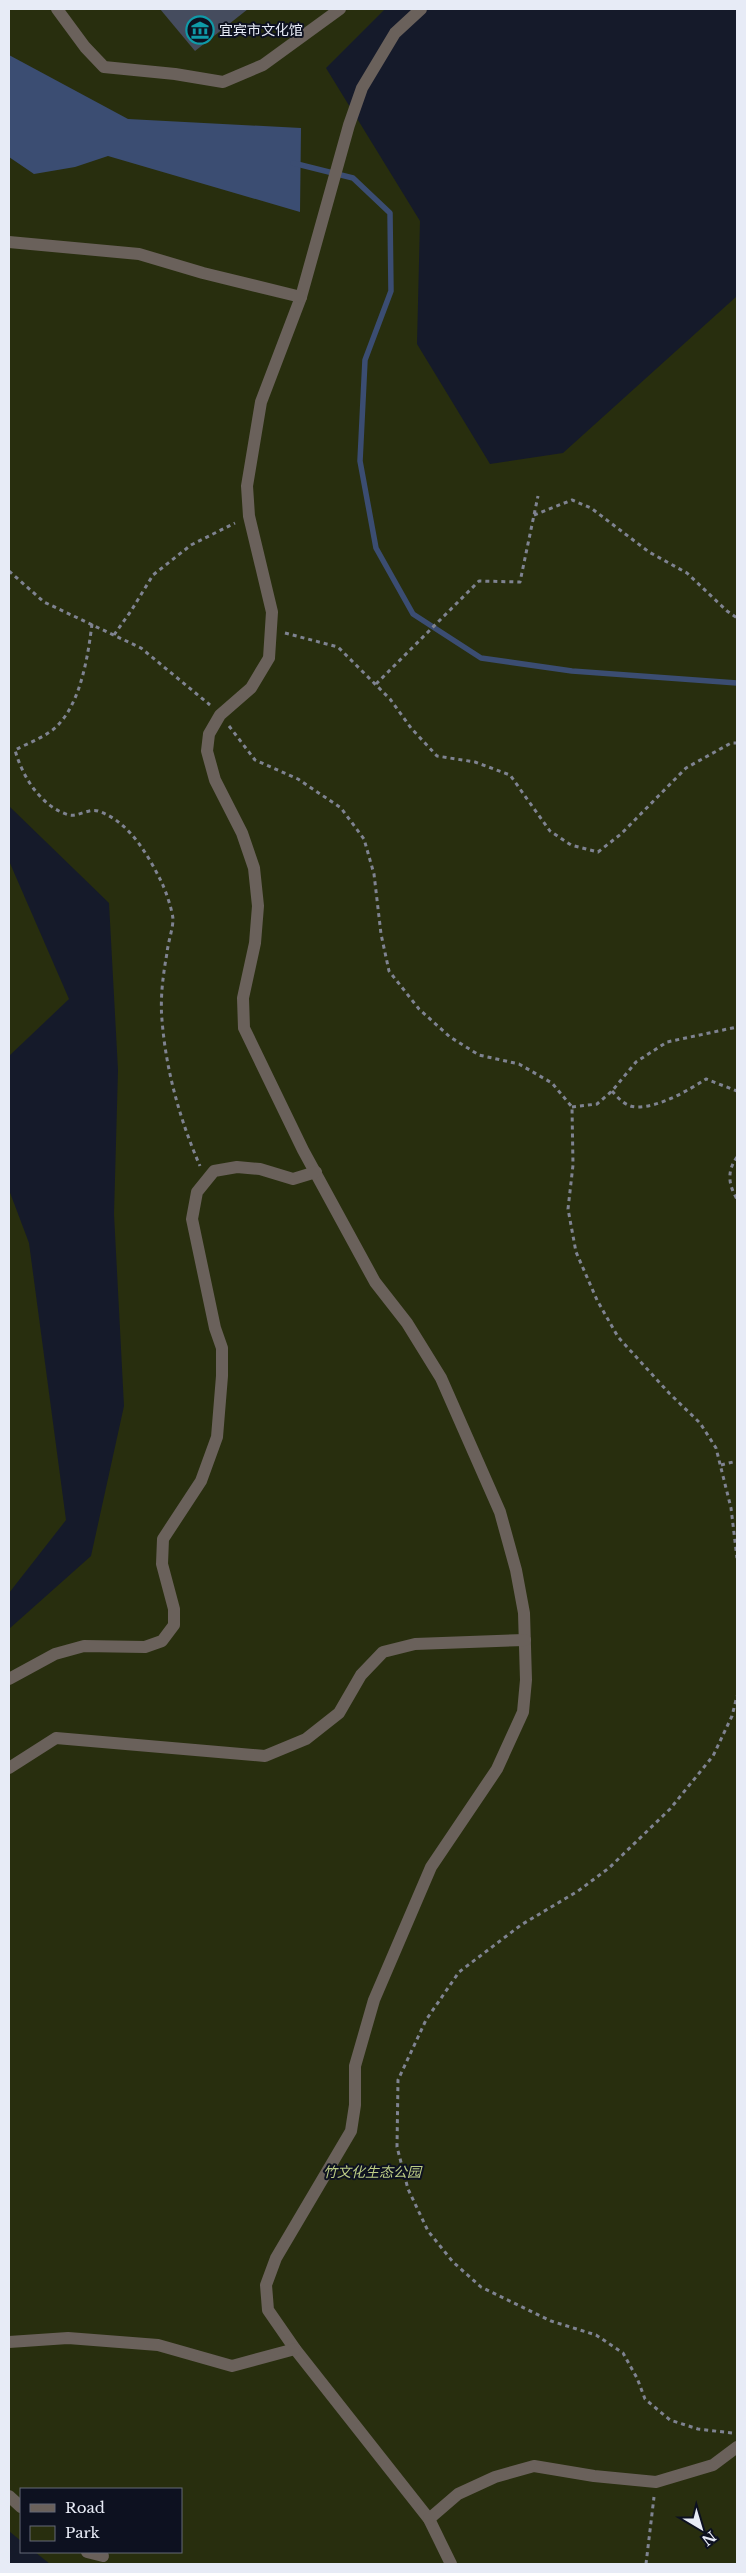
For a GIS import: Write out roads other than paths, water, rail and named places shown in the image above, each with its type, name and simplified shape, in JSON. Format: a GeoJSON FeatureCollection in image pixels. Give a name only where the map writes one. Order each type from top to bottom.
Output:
{"type":"FeatureCollection","features":[{"type":"Feature","properties":{"kind":"lane"},"geometry":{"type":"LineString","coordinates":[[57,9],[104,67],[175,74],[223,82],[263,65],[340,9]]}},
{"type":"Feature","properties":{"kind":"lane"},"geometry":{"type":"LineString","coordinates":[[421,9],[395,33],[362,88],[349,125],[300,297],[261,402],[248,486],[249,516],[272,612],[269,658],[251,688],[220,714],[209,734],[206,751],[215,780],[242,833],[254,868],[258,906],[255,943],[243,998],[244,1028],[303,1150],[375,1282],[407,1323],[441,1378],[500,1512],[516,1570],[524,1613],[523,1712],[497,1769],[431,1867],[374,2000],[355,2066],[355,2105],[351,2131],[276,2258],[266,2285],[268,2310],[295,2349],[429,2519],[451,2564]]}},
{"type":"Feature","properties":{"kind":"lane"},"geometry":{"type":"LineString","coordinates":[[9,242],[139,254],[203,273],[300,297]]}},
{"type":"Feature","properties":{"kind":"lane"},"geometry":{"type":"LineString","coordinates":[[9,1679],[55,1654],[84,1646],[144,1646],[162,1641],[174,1624],[174,1609],[162,1564],[163,1538],[201,1481],[217,1437],[220,1411],[222,1348],[215,1328],[192,1219],[197,1192],[214,1171],[237,1167],[260,1170],[293,1179],[316,1172]]}},
{"type":"Feature","properties":{"kind":"lane"},"geometry":{"type":"LineString","coordinates":[[9,1768],[56,1738],[265,1756],[306,1739],[339,1713],[361,1675],[383,1652],[415,1644],[525,1640]]}},
{"type":"Feature","properties":{"kind":"lane"},"geometry":{"type":"LineString","coordinates":[[9,2342],[68,2338],[158,2346],[232,2366],[295,2349]]}},
{"type":"Feature","properties":{"kind":"lane"},"geometry":{"type":"LineString","coordinates":[[429,2519],[458,2494],[494,2477],[534,2466],[594,2476],[656,2482],[713,2465],[737,2447]]}},
{"type":"Feature","properties":{"kind":"lane"},"geometry":{"type":"LineString","coordinates":[[9,2496],[20,2506]]}},
{"type":"Feature","properties":{"kind":"lane"},"geometry":{"type":"LineString","coordinates":[[91,2553],[103,2556]]}},
{"type":"Feature","properties":{"kind":"water"},"geometry":{"type":"Polygon","coordinates":[[[9,55],[128,119],[301,128],[300,212],[108,156],[75,167],[34,174],[9,157],[9,55]]]}},
{"type":"Feature","properties":{"kind":"waterway"},"geometry":{"type":"LineString","coordinates":[[293,163],[353,178],[390,213],[391,291],[365,360],[360,461],[376,548],[413,614],[481,658],[572,671],[737,683]]}},
{"type":"Feature","properties":{"kind":"place","name":"宜宾市文化馆"},"geometry":{"type":"Point","coordinates":[200,30]}},
{"type":"Feature","properties":{"kind":"park label","name":"竹文化生态公园"},"geometry":{"type":"Point","coordinates":[372,2172]}}]}
